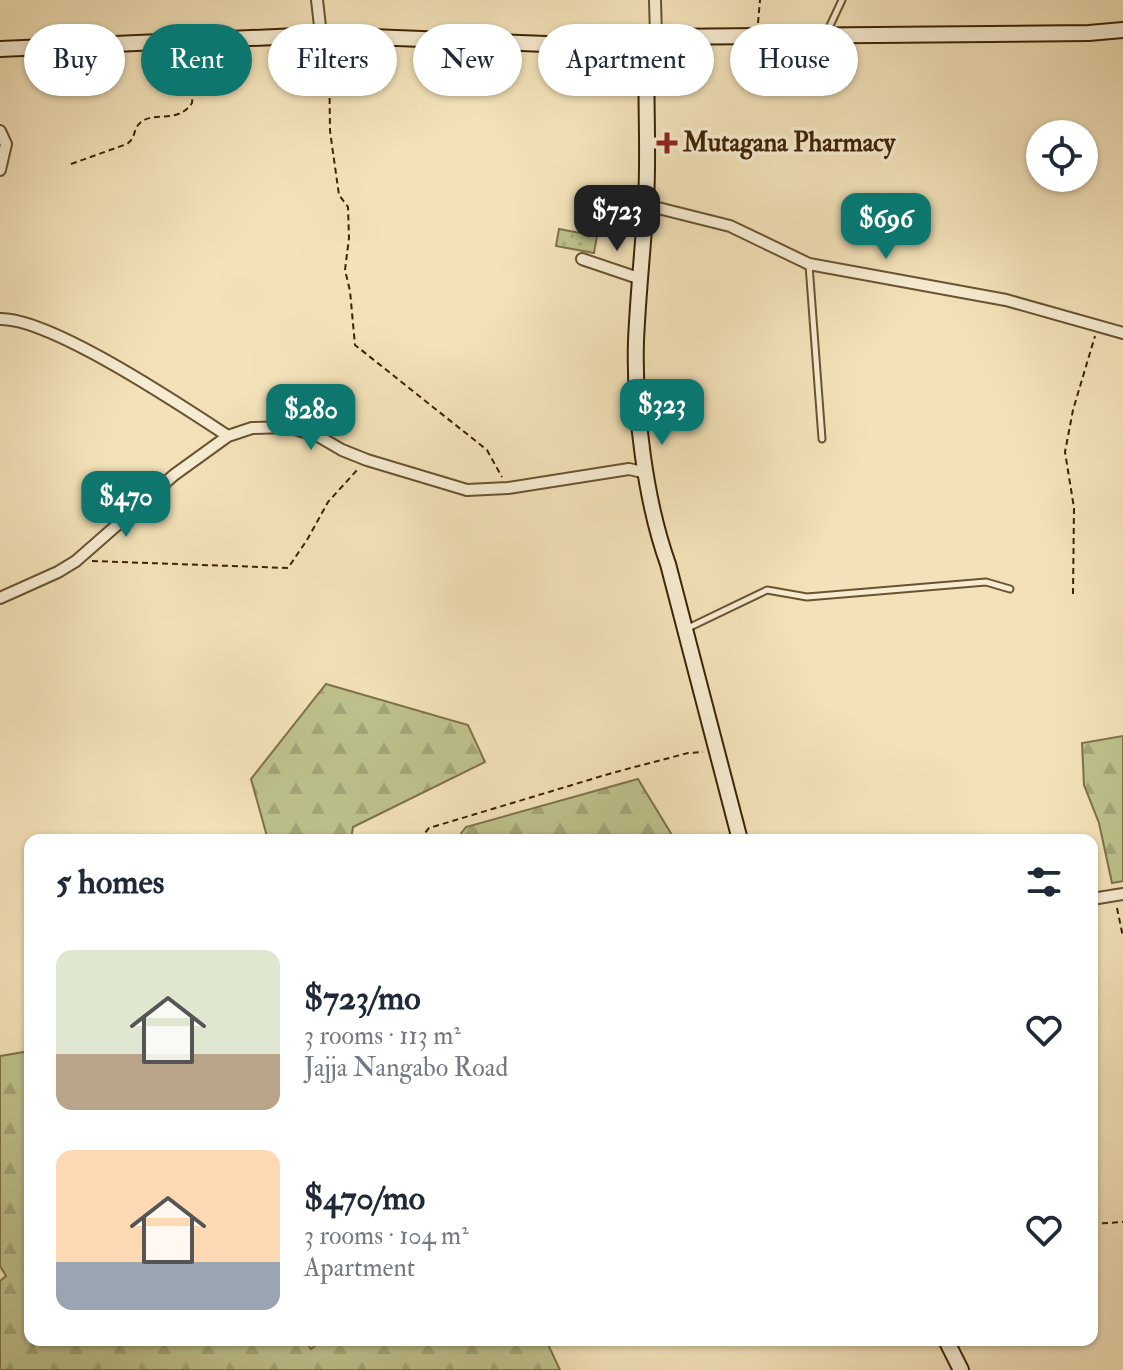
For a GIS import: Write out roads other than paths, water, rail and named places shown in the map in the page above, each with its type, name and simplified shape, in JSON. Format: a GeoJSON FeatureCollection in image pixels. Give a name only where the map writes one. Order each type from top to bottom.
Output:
{"type":"FeatureCollection","features":[{"type":"Feature","properties":{"kind":"street"},"geometry":{"type":"LineString","coordinates":[[317,0],[322,24]]}},
{"type":"Feature","properties":{"kind":"street"},"geometry":{"type":"LineString","coordinates":[[653,24],[655,0]]}},
{"type":"Feature","properties":{"kind":"street"},"geometry":{"type":"LineString","coordinates":[[858,34],[1089,33],[1123,30]]}},
{"type":"Feature","properties":{"kind":"street"},"geometry":{"type":"LineString","coordinates":[[397,37],[538,40]]}},
{"type":"Feature","properties":{"kind":"street"},"geometry":{"type":"LineString","coordinates":[[0,49],[268,38]]}},
{"type":"Feature","properties":{"kind":"street"},"geometry":{"type":"LineString","coordinates":[[650,96],[636,387],[659,540],[738,834]]}},
{"type":"Feature","properties":{"kind":"street"},"geometry":{"type":"LineString","coordinates":[[0,131],[6,144],[0,170]]}},
{"type":"Feature","properties":{"kind":"street"},"geometry":{"type":"LineString","coordinates":[[646,205],[730,226],[809,264],[1006,300],[1123,333]]}},
{"type":"Feature","properties":{"kind":"street"},"geometry":{"type":"LineString","coordinates":[[582,259],[641,279]]}},
{"type":"Feature","properties":{"kind":"street"},"geometry":{"type":"LineString","coordinates":[[0,319],[17,319],[80,348],[190,410],[228,436]]}},
{"type":"Feature","properties":{"kind":"street"},"geometry":{"type":"LineString","coordinates":[[0,598],[76,561],[174,475],[228,436],[252,428],[288,427],[318,436],[367,460],[467,490],[508,488],[629,469],[647,473]]}},
{"type":"Feature","properties":{"kind":"street"},"geometry":{"type":"LineString","coordinates":[[1098,898],[1119,894]]}},
{"type":"Feature","properties":{"kind":"street"},"geometry":{"type":"LineString","coordinates":[[949,1346],[961,1370]]}},
{"type":"Feature","properties":{"kind":"lane"},"geometry":{"type":"LineString","coordinates":[[831,24],[842,0]]}},
{"type":"Feature","properties":{"kind":"lane"},"geometry":{"type":"LineString","coordinates":[[809,264],[822,439]]}},
{"type":"Feature","properties":{"kind":"lane"},"geometry":{"type":"LineString","coordinates":[[685,629],[767,590],[807,597],[986,582],[1010,589]]}},
{"type":"Feature","properties":{"kind":"place","name":"Mutagana Pharmacy"},"geometry":{"type":"Point","coordinates":[667,143]}}]}
